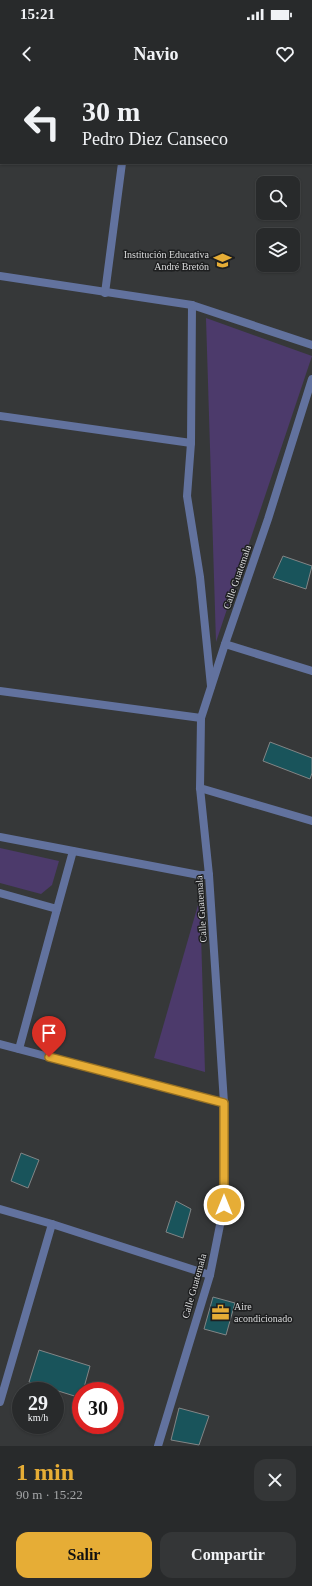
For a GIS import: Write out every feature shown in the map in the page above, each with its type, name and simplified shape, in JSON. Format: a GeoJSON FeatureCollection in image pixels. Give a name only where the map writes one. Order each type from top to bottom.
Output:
{"type":"FeatureCollection","features":[{"type":"Feature","properties":{"kind":"street"},"geometry":{"type":"LineString","coordinates":[[105,293],[122,164]]}},
{"type":"Feature","properties":{"kind":"street"},"geometry":{"type":"LineString","coordinates":[[0,276],[192,305],[312,345]]}},
{"type":"Feature","properties":{"kind":"street"},"geometry":{"type":"LineString","coordinates":[[192,305],[191,443],[188,496],[200,576],[211,686]]}},
{"type":"Feature","properties":{"kind":"street","name":"Calle Guatemala"},"geometry":{"type":"LineString","coordinates":[[158,1446],[210,1275],[224,1205],[224,1103],[209,875],[200,788],[201,718],[268,519],[312,379]]}},
{"type":"Feature","properties":{"kind":"street"},"geometry":{"type":"LineString","coordinates":[[0,416],[191,443]]}},
{"type":"Feature","properties":{"kind":"street"},"geometry":{"type":"LineString","coordinates":[[225,644],[312,671]]}},
{"type":"Feature","properties":{"kind":"street"},"geometry":{"type":"LineString","coordinates":[[0,691],[201,718]]}},
{"type":"Feature","properties":{"kind":"street"},"geometry":{"type":"LineString","coordinates":[[200,788],[312,820]]}},
{"type":"Feature","properties":{"kind":"street"},"geometry":{"type":"LineString","coordinates":[[0,837],[199,875],[209,875]]}},
{"type":"Feature","properties":{"kind":"street"},"geometry":{"type":"LineString","coordinates":[[19,1049],[73,851]]}},
{"type":"Feature","properties":{"kind":"street"},"geometry":{"type":"LineString","coordinates":[[0,893],[57,909]]}},
{"type":"Feature","properties":{"kind":"street"},"geometry":{"type":"LineString","coordinates":[[0,1044],[224,1103]]}},
{"type":"Feature","properties":{"kind":"street"},"geometry":{"type":"LineString","coordinates":[[0,1209],[52,1224],[210,1275]]}},
{"type":"Feature","properties":{"kind":"street"},"geometry":{"type":"LineString","coordinates":[[0,1402],[52,1224]]}},
{"type":"Feature","properties":{"kind":"shaded area"},"geometry":{"type":"Polygon","coordinates":[[[206,318],[312,356],[216,642],[206,318]]]}},
{"type":"Feature","properties":{"kind":"shaded area"},"geometry":{"type":"Polygon","coordinates":[[[0,848],[59,861],[52,885],[41,894],[0,883],[0,848]]]}},
{"type":"Feature","properties":{"kind":"shaded area"},"geometry":{"type":"Polygon","coordinates":[[[200,898],[205,1072],[154,1058],[200,898]]]}},
{"type":"Feature","properties":{"kind":"building"},"geometry":{"type":"Polygon","coordinates":[[[283,556],[312,566],[306,589],[273,578],[283,556]]]}},
{"type":"Feature","properties":{"kind":"building"},"geometry":{"type":"Polygon","coordinates":[[[270,742],[312,758],[312,773],[310,779],[263,761],[270,742]]]}},
{"type":"Feature","properties":{"kind":"building"},"geometry":{"type":"Polygon","coordinates":[[[21,1153],[39,1160],[28,1188],[11,1181],[21,1153]]]}},
{"type":"Feature","properties":{"kind":"building"},"geometry":{"type":"Polygon","coordinates":[[[176,1201],[191,1209],[183,1238],[166,1232],[176,1201]]]}},
{"type":"Feature","properties":{"kind":"building"},"geometry":{"type":"Polygon","coordinates":[[[213,1297],[235,1303],[226,1335],[204,1329],[213,1297]]]}},
{"type":"Feature","properties":{"kind":"building"},"geometry":{"type":"Polygon","coordinates":[[[39,1350],[90,1366],[86,1382],[72,1382],[72,1395],[64,1393],[64,1382],[29,1382],[39,1350]]]}},
{"type":"Feature","properties":{"kind":"building"},"geometry":{"type":"Polygon","coordinates":[[[179,1408],[209,1416],[199,1445],[171,1440],[179,1408]]]}},
{"type":"Feature","properties":{"kind":"place","name":"Institución Educativa André Bretón"},"geometry":{"type":"Point","coordinates":[222,260]}},
{"type":"Feature","properties":{"kind":"place","name":"Aire acondicionado"},"geometry":{"type":"Point","coordinates":[221,1312]}},
{"type":"Feature","properties":{"kind":"route"},"geometry":{"type":"LineString","coordinates":[[49,1057],[224,1103],[224,1205]]}}]}
